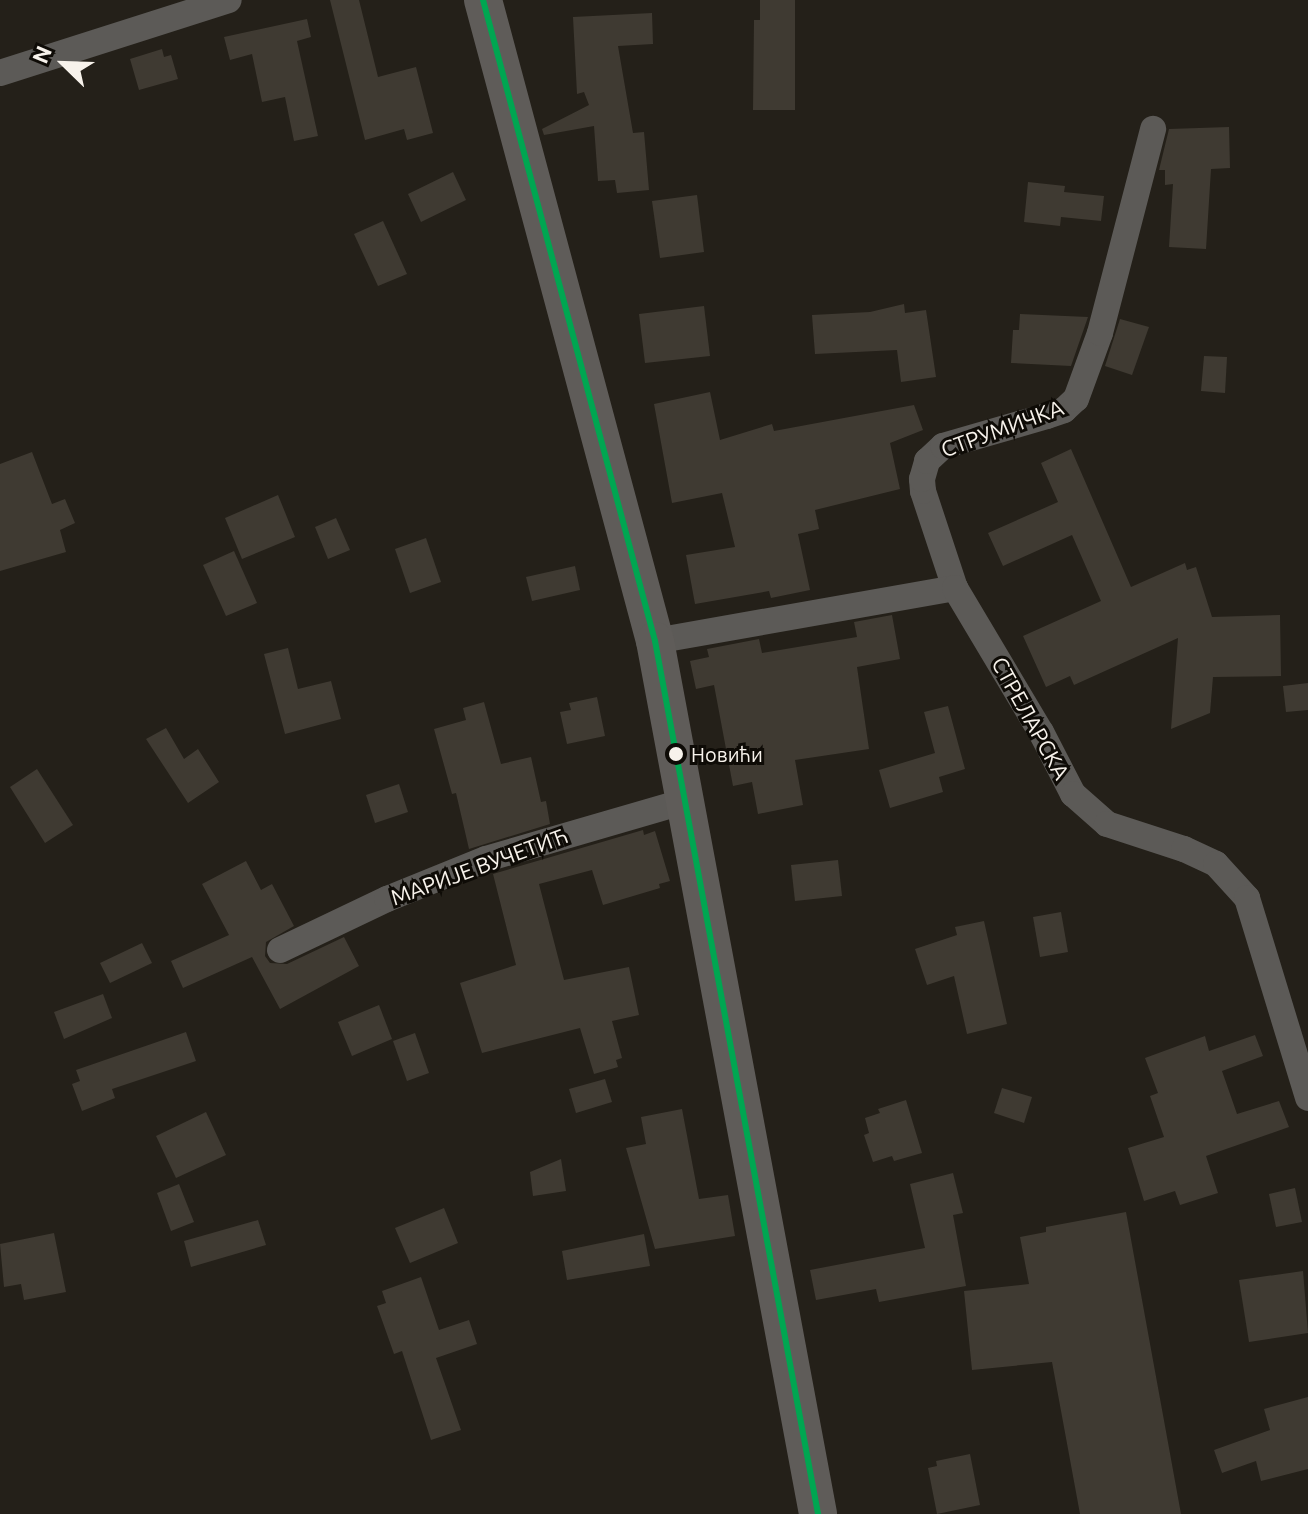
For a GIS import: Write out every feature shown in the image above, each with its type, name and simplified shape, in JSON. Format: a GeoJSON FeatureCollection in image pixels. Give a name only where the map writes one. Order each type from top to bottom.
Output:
{"type":"FeatureCollection","features":[{"type":"Feature","properties":{"kind":"street"},"geometry":{"type":"LineString","coordinates":[[0,73],[229,0]]}},
{"type":"Feature","properties":{"kind":"street"},"geometry":{"type":"LineString","coordinates":[[483,0],[655,641],[818,1514]]}},
{"type":"Feature","properties":{"kind":"street","name":"СТРУМИЧКА"},"geometry":{"type":"LineString","coordinates":[[955,588],[923,491],[922,479],[927,461],[943,446],[1064,410],[1076,399],[1100,333],[1153,129]]}},
{"type":"Feature","properties":{"kind":"street"},"geometry":{"type":"LineString","coordinates":[[655,641],[955,588]]}},
{"type":"Feature","properties":{"kind":"street","name":"СТРЕЛАРСКА"},"geometry":{"type":"LineString","coordinates":[[955,588],[1041,732],[1073,794],[1107,824],[1184,849],[1216,864],[1247,898],[1308,1098]]}},
{"type":"Feature","properties":{"kind":"street","name":"МАРИЈЕ ВУЧЕТИЋ"},"geometry":{"type":"LineString","coordinates":[[280,950],[387,899],[486,859],[530,843],[685,801]]}},
{"type":"Feature","properties":{"kind":"building"},"geometry":{"type":"Polygon","coordinates":[[[330,0],[359,0],[378,77],[416,67],[433,133],[407,140],[404,129],[365,140],[330,0]]]}},
{"type":"Feature","properties":{"kind":"building"},"geometry":{"type":"Polygon","coordinates":[[[760,0],[795,0],[795,110],[753,110],[754,20],[760,20],[760,0]]]}},
{"type":"Feature","properties":{"kind":"building"},"geometry":{"type":"Polygon","coordinates":[[[652,13],[653,44],[618,46],[633,133],[644,132],[649,190],[617,193],[615,180],[598,181],[594,126],[544,135],[542,129],[589,105],[584,92],[577,94],[573,17],[652,13]]]}},
{"type":"Feature","properties":{"kind":"building"},"geometry":{"type":"Polygon","coordinates":[[[307,19],[311,37],[297,41],[318,136],[294,141],[285,97],[262,102],[252,54],[230,60],[224,37],[307,19]]]}},
{"type":"Feature","properties":{"kind":"building"},"geometry":{"type":"Polygon","coordinates":[[[162,49],[164,57],[171,55],[178,79],[139,90],[130,59],[162,49]]]}},
{"type":"Feature","properties":{"kind":"building"},"geometry":{"type":"Polygon","coordinates":[[[1229,127],[1230,168],[1211,169],[1206,249],[1169,247],[1173,184],[1165,185],[1165,170],[1159,170],[1169,129],[1229,127]]]}},
{"type":"Feature","properties":{"kind":"building"},"geometry":{"type":"Polygon","coordinates":[[[453,172],[466,200],[421,222],[408,194],[453,172]]]}},
{"type":"Feature","properties":{"kind":"building"},"geometry":{"type":"Polygon","coordinates":[[[1028,182],[1065,186],[1064,192],[1104,196],[1101,221],[1061,217],[1060,226],[1024,222],[1028,182]]]}},
{"type":"Feature","properties":{"kind":"building"},"geometry":{"type":"Polygon","coordinates":[[[697,195],[704,252],[660,258],[652,201],[697,195]]]}},
{"type":"Feature","properties":{"kind":"building"},"geometry":{"type":"Polygon","coordinates":[[[383,221],[407,274],[378,286],[354,234],[383,221]]]}},
{"type":"Feature","properties":{"kind":"building"},"geometry":{"type":"Polygon","coordinates":[[[904,304],[905,313],[926,310],[936,377],[901,382],[897,350],[815,354],[812,315],[870,312],[904,304]]]}},
{"type":"Feature","properties":{"kind":"building"},"geometry":{"type":"Polygon","coordinates":[[[704,306],[710,356],[645,363],[639,314],[704,306]]]}},
{"type":"Feature","properties":{"kind":"building"},"geometry":{"type":"Polygon","coordinates":[[[1020,314],[1088,317],[1071,366],[1011,363],[1013,330],[1019,330],[1020,314]]]}},
{"type":"Feature","properties":{"kind":"building"},"geometry":{"type":"Polygon","coordinates":[[[1120,319],[1149,327],[1132,375],[1105,366],[1120,319]]]}},
{"type":"Feature","properties":{"kind":"building"},"geometry":{"type":"Polygon","coordinates":[[[1204,356],[1227,357],[1225,393],[1201,391],[1204,356]]]}},
{"type":"Feature","properties":{"kind":"building"},"geometry":{"type":"Polygon","coordinates":[[[710,392],[720,440],[772,424],[774,431],[914,405],[923,430],[890,443],[900,489],[815,510],[819,529],[798,534],[810,590],[771,598],[769,591],[695,604],[686,555],[735,547],[722,493],[672,503],[654,404],[710,392]]]}},
{"type":"Feature","properties":{"kind":"building"},"geometry":{"type":"Polygon","coordinates":[[[1071,449],[1131,587],[1185,563],[1187,570],[1196,567],[1212,617],[1280,615],[1281,676],[1213,677],[1210,713],[1171,729],[1178,638],[1074,685],[1070,676],[1046,687],[1023,636],[1101,601],[1072,535],[1003,566],[988,533],[1058,502],[1041,463],[1071,449]]]}},
{"type":"Feature","properties":{"kind":"building"},"geometry":{"type":"Polygon","coordinates":[[[32,452],[52,504],[65,499],[75,523],[60,530],[66,552],[0,571],[0,464],[32,452]]]}},
{"type":"Feature","properties":{"kind":"building"},"geometry":{"type":"Polygon","coordinates":[[[278,495],[295,537],[242,559],[225,518],[278,495]]]}},
{"type":"Feature","properties":{"kind":"building"},"geometry":{"type":"Polygon","coordinates":[[[336,518],[350,550],[328,559],[315,527],[336,518]]]}},
{"type":"Feature","properties":{"kind":"building"},"geometry":{"type":"Polygon","coordinates":[[[426,538],[441,582],[410,593],[395,549],[426,538]]]}},
{"type":"Feature","properties":{"kind":"building"},"geometry":{"type":"Polygon","coordinates":[[[234,551],[257,603],[226,616],[203,565],[234,551]]]}},
{"type":"Feature","properties":{"kind":"building"},"geometry":{"type":"Polygon","coordinates":[[[575,566],[580,590],[532,601],[526,577],[575,566]]]}},
{"type":"Feature","properties":{"kind":"building"},"geometry":{"type":"Polygon","coordinates":[[[892,615],[900,659],[857,667],[869,749],[795,760],[803,805],[758,814],[752,782],[733,786],[714,685],[696,689],[690,661],[709,657],[707,649],[759,639],[762,653],[857,637],[854,622],[892,615]]]}},
{"type":"Feature","properties":{"kind":"building"},"geometry":{"type":"Polygon","coordinates":[[[288,648],[298,689],[331,681],[341,719],[285,734],[264,654],[288,648]]]}},
{"type":"Feature","properties":{"kind":"building"},"geometry":{"type":"Polygon","coordinates":[[[1308,683],[1308,710],[1286,712],[1283,686],[1308,683]]]}},
{"type":"Feature","properties":{"kind":"building"},"geometry":{"type":"Polygon","coordinates":[[[597,697],[605,736],[567,744],[560,712],[571,710],[569,703],[597,697]]]}},
{"type":"Feature","properties":{"kind":"building"},"geometry":{"type":"Polygon","coordinates":[[[484,702],[501,764],[531,757],[541,802],[546,801],[550,824],[469,849],[456,793],[452,794],[434,729],[466,720],[463,708],[484,702]]]}},
{"type":"Feature","properties":{"kind":"building"},"geometry":{"type":"Polygon","coordinates":[[[948,706],[965,769],[939,777],[943,792],[890,808],[879,770],[935,753],[924,712],[948,706]]]}},
{"type":"Feature","properties":{"kind":"building"},"geometry":{"type":"Polygon","coordinates":[[[166,728],[184,759],[198,749],[219,782],[188,803],[146,739],[166,728]]]}},
{"type":"Feature","properties":{"kind":"building"},"geometry":{"type":"Polygon","coordinates":[[[37,769],[73,825],[45,843],[10,787],[37,769]]]}},
{"type":"Feature","properties":{"kind":"building"},"geometry":{"type":"Polygon","coordinates":[[[399,784],[408,812],[375,823],[366,795],[399,784]]]}},
{"type":"Feature","properties":{"kind":"building"},"geometry":{"type":"Polygon","coordinates":[[[643,830],[644,835],[655,831],[670,881],[659,884],[660,888],[603,905],[592,870],[539,884],[564,980],[629,967],[639,1015],[612,1021],[622,1058],[616,1060],[618,1067],[594,1074],[580,1028],[482,1053],[460,983],[516,965],[493,874],[643,830]]]}},
{"type":"Feature","properties":{"kind":"building"},"geometry":{"type":"Polygon","coordinates":[[[838,860],[842,896],[795,901],[791,865],[838,860]]]}},
{"type":"Feature","properties":{"kind":"building"},"geometry":{"type":"Polygon","coordinates":[[[246,861],[261,890],[272,884],[294,926],[266,942],[265,956],[270,963],[287,964],[344,937],[359,966],[280,1009],[252,957],[183,988],[171,961],[229,935],[202,884],[246,861]]]}},
{"type":"Feature","properties":{"kind":"building"},"geometry":{"type":"Polygon","coordinates":[[[1061,912],[1068,952],[1040,957],[1033,917],[1061,912]]]}},
{"type":"Feature","properties":{"kind":"building"},"geometry":{"type":"Polygon","coordinates":[[[984,921],[1007,1024],[967,1034],[954,976],[927,985],[915,949],[957,935],[955,927],[984,921]]]}},
{"type":"Feature","properties":{"kind":"building"},"geometry":{"type":"Polygon","coordinates":[[[142,943],[152,963],[110,983],[100,963],[142,943]]]}},
{"type":"Feature","properties":{"kind":"building"},"geometry":{"type":"Polygon","coordinates":[[[103,994],[112,1018],[64,1039],[54,1012],[103,994]]]}},
{"type":"Feature","properties":{"kind":"building"},"geometry":{"type":"Polygon","coordinates":[[[379,1005],[392,1039],[352,1056],[338,1022],[379,1005]]]}},
{"type":"Feature","properties":{"kind":"building"},"geometry":{"type":"Polygon","coordinates":[[[186,1032],[196,1061],[112,1089],[115,1098],[82,1111],[72,1084],[80,1081],[76,1070],[186,1032]]]}},
{"type":"Feature","properties":{"kind":"building"},"geometry":{"type":"Polygon","coordinates":[[[415,1033],[429,1073],[407,1081],[393,1041],[415,1033]]]}},
{"type":"Feature","properties":{"kind":"building"},"geometry":{"type":"Polygon","coordinates":[[[1255,1035],[1263,1056],[1222,1071],[1237,1114],[1279,1101],[1289,1127],[1206,1156],[1218,1193],[1180,1205],[1175,1191],[1144,1201],[1128,1148],[1164,1137],[1150,1096],[1158,1093],[1145,1058],[1205,1036],[1209,1051],[1255,1035]]]}},
{"type":"Feature","properties":{"kind":"building"},"geometry":{"type":"Polygon","coordinates":[[[605,1079],[612,1102],[576,1113],[569,1089],[605,1079]]]}},
{"type":"Feature","properties":{"kind":"building"},"geometry":{"type":"Polygon","coordinates":[[[1002,1088],[1032,1097],[1024,1123],[994,1113],[1002,1088]]]}},
{"type":"Feature","properties":{"kind":"building"},"geometry":{"type":"Polygon","coordinates":[[[906,1100],[922,1153],[894,1161],[892,1156],[873,1162],[864,1135],[869,1133],[865,1118],[880,1113],[878,1109],[906,1100]]]}},
{"type":"Feature","properties":{"kind":"building"},"geometry":{"type":"Polygon","coordinates":[[[682,1109],[699,1199],[728,1195],[735,1236],[655,1249],[626,1148],[646,1144],[641,1117],[682,1109]]]}},
{"type":"Feature","properties":{"kind":"building"},"geometry":{"type":"Polygon","coordinates":[[[206,1112],[226,1155],[176,1178],[156,1136],[206,1112]]]}},
{"type":"Feature","properties":{"kind":"building"},"geometry":{"type":"Polygon","coordinates":[[[561,1159],[566,1191],[533,1196],[530,1172],[561,1159]]]}},
{"type":"Feature","properties":{"kind":"building"},"geometry":{"type":"Polygon","coordinates":[[[953,1173],[963,1213],[953,1215],[966,1286],[879,1302],[876,1289],[816,1300],[810,1270],[925,1248],[910,1184],[953,1173]]]}},
{"type":"Feature","properties":{"kind":"building"},"geometry":{"type":"Polygon","coordinates":[[[179,1184],[194,1222],[171,1231],[157,1193],[179,1184]]]}},
{"type":"Feature","properties":{"kind":"building"},"geometry":{"type":"Polygon","coordinates":[[[1295,1188],[1302,1222],[1276,1227],[1269,1194],[1295,1188]]]}},
{"type":"Feature","properties":{"kind":"building"},"geometry":{"type":"Polygon","coordinates":[[[444,1208],[458,1243],[410,1263],[395,1228],[444,1208]]]}},
{"type":"Feature","properties":{"kind":"building"},"geometry":{"type":"Polygon","coordinates":[[[1126,1212],[1181,1514],[1080,1514],[1052,1362],[972,1370],[964,1291],[1029,1284],[1020,1237],[1046,1232],[1046,1227],[1126,1212]]]}},
{"type":"Feature","properties":{"kind":"building"},"geometry":{"type":"Polygon","coordinates":[[[258,1220],[266,1245],[191,1267],[184,1241],[258,1220]]]}},
{"type":"Feature","properties":{"kind":"building"},"geometry":{"type":"Polygon","coordinates":[[[54,1233],[66,1292],[24,1300],[21,1284],[4,1287],[0,1244],[54,1233]]]}},
{"type":"Feature","properties":{"kind":"building"},"geometry":{"type":"Polygon","coordinates":[[[644,1234],[650,1266],[567,1280],[562,1251],[644,1234]]]}},
{"type":"Feature","properties":{"kind":"building"},"geometry":{"type":"Polygon","coordinates":[[[1303,1271],[1308,1333],[1249,1342],[1239,1280],[1303,1271]]]}},
{"type":"Feature","properties":{"kind":"building"},"geometry":{"type":"Polygon","coordinates":[[[421,1277],[439,1330],[469,1320],[477,1344],[436,1358],[461,1430],[431,1440],[402,1351],[394,1354],[377,1306],[386,1303],[382,1291],[421,1277]]]}},
{"type":"Feature","properties":{"kind":"building"},"geometry":{"type":"Polygon","coordinates":[[[1308,1397],[1308,1469],[1261,1481],[1256,1461],[1222,1473],[1214,1450],[1270,1430],[1264,1409],[1308,1397]]]}},
{"type":"Feature","properties":{"kind":"building"},"geometry":{"type":"Polygon","coordinates":[[[970,1454],[980,1505],[937,1514],[928,1468],[937,1466],[936,1461],[970,1454]]]}},
{"type":"Feature","properties":{"kind":"transit line"},"geometry":{"type":"LineString","coordinates":[[483,0],[655,641],[818,1514]]}},
{"type":"Feature","properties":{"kind":"place","name":"Новићи"},"geometry":{"type":"Point","coordinates":[676,754]}}]}
